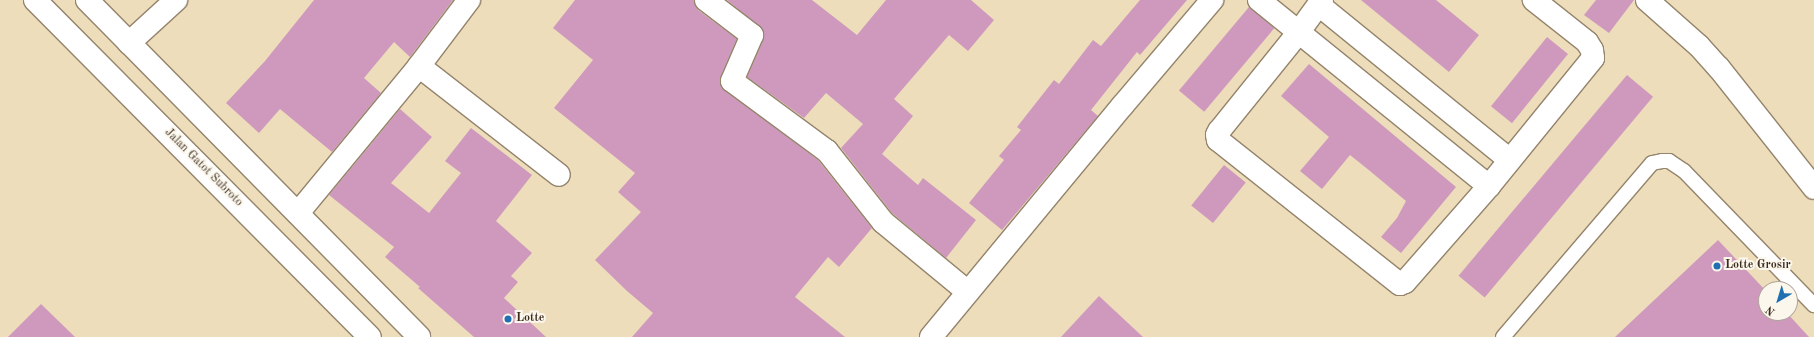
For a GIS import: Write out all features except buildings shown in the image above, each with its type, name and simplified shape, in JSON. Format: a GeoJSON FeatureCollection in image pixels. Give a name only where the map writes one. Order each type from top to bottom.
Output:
{"type":"FeatureCollection","features":[{"type":"Feature","properties":{"kind":"main road","name":"Jalan Gatot Subroto"},"geometry":{"type":"LineString","coordinates":[[35,0],[370,337]]}},
{"type":"Feature","properties":{"kind":"main road"},"geometry":{"type":"LineString","coordinates":[[87,0],[419,337]]}},
{"type":"Feature","properties":{"kind":"main road"},"geometry":{"type":"LineString","coordinates":[[129,43],[176,0]]}},
{"type":"Feature","properties":{"kind":"main road"},"geometry":{"type":"LineString","coordinates":[[298,213],[418,66],[469,0]]}},
{"type":"Feature","properties":{"kind":"main road"},"geometry":{"type":"LineString","coordinates":[[706,0],[752,35],[732,81],[826,151],[883,222],[968,292]]}},
{"type":"Feature","properties":{"kind":"main road"},"geometry":{"type":"LineString","coordinates":[[931,337],[1122,105],[1212,0]]}},
{"type":"Feature","properties":{"kind":"main road"},"geometry":{"type":"LineString","coordinates":[[1259,0],[1489,186]]}},
{"type":"Feature","properties":{"kind":"main road"},"geometry":{"type":"LineString","coordinates":[[1510,160],[1320,2],[1299,32],[1217,135],[1218,140],[1400,284],[1405,282],[1489,186],[1593,58],[1592,50],[1587,42],[1534,0]]}},
{"type":"Feature","properties":{"kind":"main road"},"geometry":{"type":"LineString","coordinates":[[1647,0],[1699,46],[1719,68],[1814,188]]}},
{"type":"Feature","properties":{"kind":"main road"},"geometry":{"type":"LineString","coordinates":[[418,66],[559,175]]}},
{"type":"Feature","properties":{"kind":"lane"},"geometry":{"type":"LineString","coordinates":[[1503,337],[1652,162],[1669,161],[1684,171],[1814,305]]}},
{"type":"Feature","properties":{"kind":"place","name":"Lotte Grosir"},"geometry":{"type":"Point","coordinates":[1717,266]}},
{"type":"Feature","properties":{"kind":"place","name":"Lotte"},"geometry":{"type":"Point","coordinates":[508,319]}}]}
